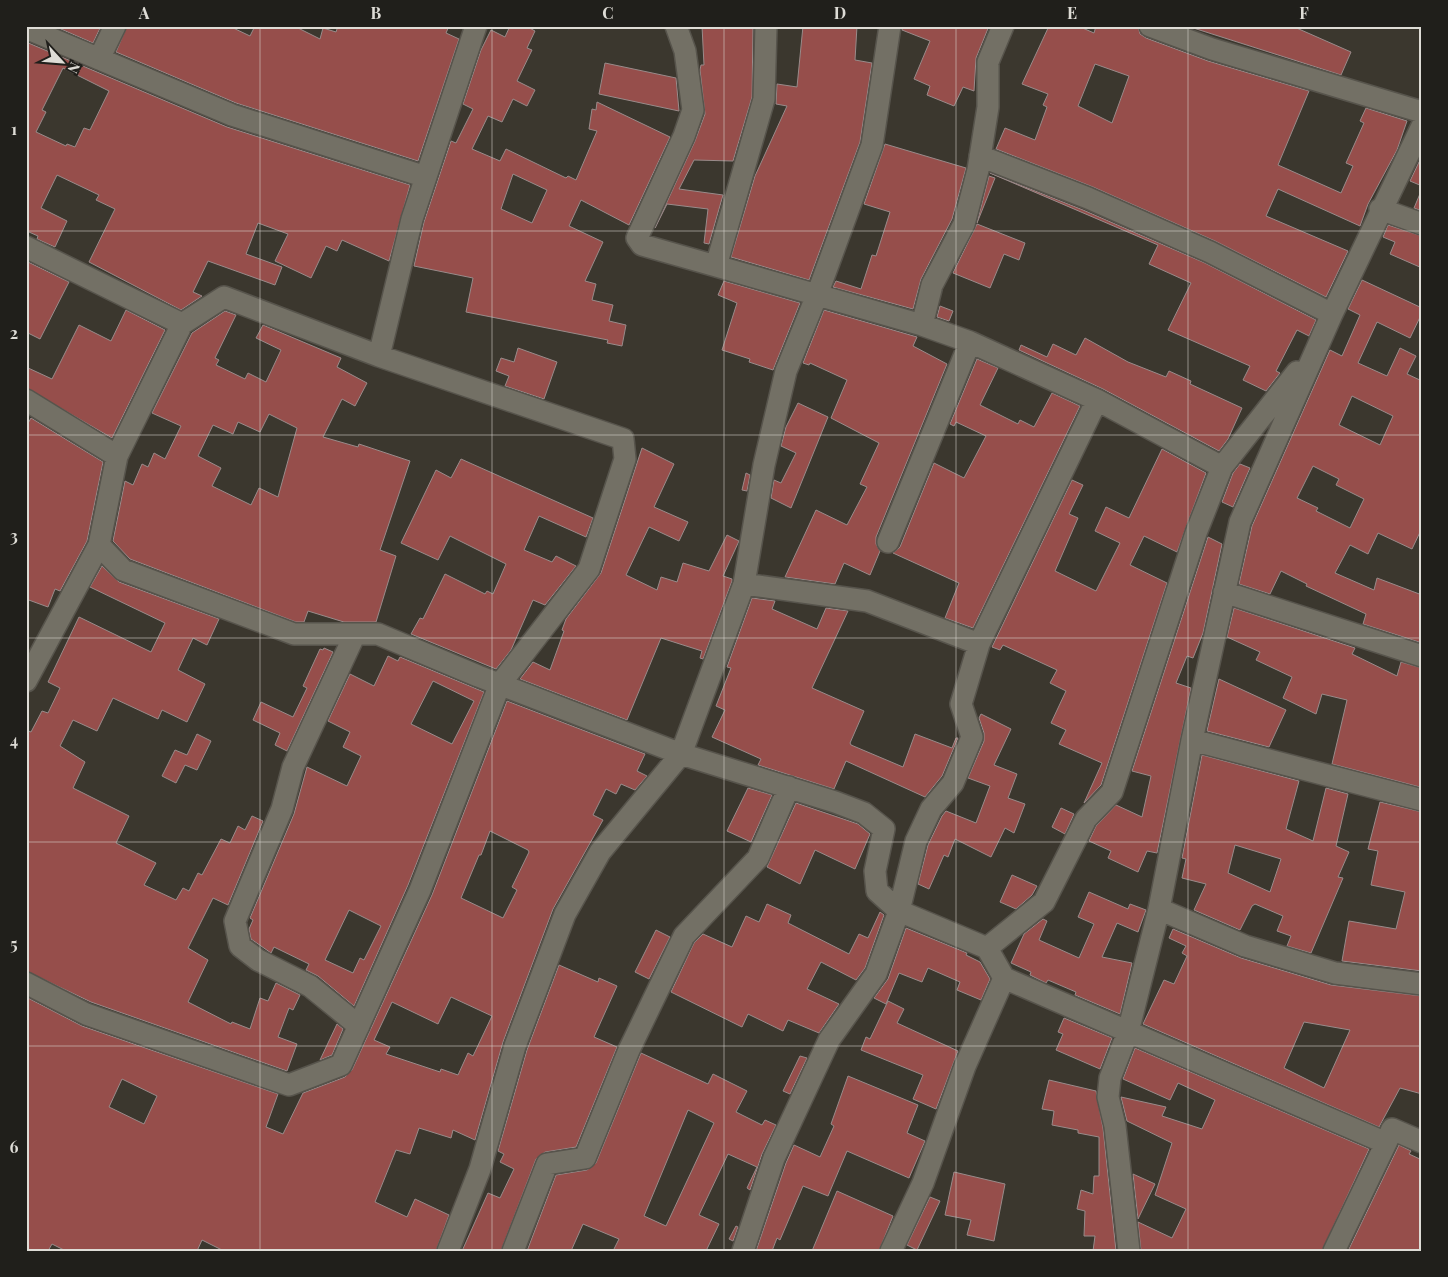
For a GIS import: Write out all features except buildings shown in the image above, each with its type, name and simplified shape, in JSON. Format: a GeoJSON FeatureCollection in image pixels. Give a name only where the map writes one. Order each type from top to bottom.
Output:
{"type":"FeatureCollection","features":[{"type":"Feature","properties":{"kind":"street"},"geometry":{"type":"LineString","coordinates":[[99,59],[115,26]]}},
{"type":"Feature","properties":{"kind":"street"},"geometry":{"type":"LineString","coordinates":[[378,356],[412,219],[476,26]]}},
{"type":"Feature","properties":{"kind":"street"},"geometry":{"type":"LineString","coordinates":[[676,26],[684,51],[693,110],[684,136],[637,238],[642,245],[922,325],[970,342],[1097,400],[1222,467]]}},
{"type":"Feature","properties":{"kind":"street"},"geometry":{"type":"LineString","coordinates":[[716,266],[764,99],[766,26]]}},
{"type":"Feature","properties":{"kind":"street"},"geometry":{"type":"LineString","coordinates":[[448,1251],[480,1169],[515,1046],[564,914],[600,852],[681,754],[744,584],[764,465],[786,372],[817,295],[872,145],[890,26]]}},
{"type":"Feature","properties":{"kind":"street"},"geometry":{"type":"LineString","coordinates":[[922,325],[932,285],[964,224],[980,156],[988,107],[988,62],[1003,26]]}},
{"type":"Feature","properties":{"kind":"street"},"geometry":{"type":"LineString","coordinates":[[1150,26],[1212,49],[1422,112]]}},
{"type":"Feature","properties":{"kind":"street"},"geometry":{"type":"LineString","coordinates":[[26,28],[232,115],[426,177]]}},
{"type":"Feature","properties":{"kind":"street"},"geometry":{"type":"LineString","coordinates":[[1129,1251],[1116,1126],[1108,1097],[1110,1078],[1128,1032],[1159,909],[1192,740],[1240,522],[1316,348],[1380,210],[1416,152],[1422,126]]}},
{"type":"Feature","properties":{"kind":"street"},"geometry":{"type":"LineString","coordinates":[[980,156],[1088,198],[1210,252],[1332,314]]}},
{"type":"Feature","properties":{"kind":"street"},"geometry":{"type":"LineString","coordinates":[[1380,210],[1422,224]]}},
{"type":"Feature","properties":{"kind":"street"},"geometry":{"type":"LineString","coordinates":[[26,247],[182,324]]}},
{"type":"Feature","properties":{"kind":"street"},"geometry":{"type":"LineString","coordinates":[[26,681],[99,545],[117,456],[182,324],[224,297],[378,356],[623,439],[625,459],[589,569],[500,684],[420,890],[341,1065],[289,1085],[86,1014],[26,983]]}},
{"type":"Feature","properties":{"kind":"street"},"geometry":{"type":"LineString","coordinates":[[888,542],[970,342]]}},
{"type":"Feature","properties":{"kind":"street"},"geometry":{"type":"LineString","coordinates":[[987,948],[1044,902],[1086,819],[1112,792],[1196,533],[1222,467],[1316,348]]}},
{"type":"Feature","properties":{"kind":"street"},"geometry":{"type":"LineString","coordinates":[[26,400],[117,456]]}},
{"type":"Feature","properties":{"kind":"street"},"geometry":{"type":"LineString","coordinates":[[743,1251],[774,1158],[829,1040],[876,974],[899,911],[916,841],[931,809],[953,783],[972,737],[961,704],[979,644],[1097,400]]}},
{"type":"Feature","properties":{"kind":"street"},"geometry":{"type":"LineString","coordinates":[[99,545],[123,570],[294,634],[378,634],[500,684],[681,754],[789,787],[864,813],[884,829],[875,871],[877,891],[899,911],[987,948],[1004,978],[1386,1143]]}},
{"type":"Feature","properties":{"kind":"street"},"geometry":{"type":"LineString","coordinates":[[744,584],[867,601],[979,644]]}},
{"type":"Feature","properties":{"kind":"street"},"geometry":{"type":"LineString","coordinates":[[1224,592],[1422,656]]}},
{"type":"Feature","properties":{"kind":"street"},"geometry":{"type":"LineString","coordinates":[[355,634],[293,767],[282,809],[235,921],[240,946],[258,960],[310,986],[359,1026]]}},
{"type":"Feature","properties":{"kind":"street"},"geometry":{"type":"LineString","coordinates":[[1192,740],[1422,800]]}},
{"type":"Feature","properties":{"kind":"street"},"geometry":{"type":"LineString","coordinates":[[513,1251],[548,1164],[585,1158],[628,1050],[684,936],[758,858],[789,787]]}},
{"type":"Feature","properties":{"kind":"street"},"geometry":{"type":"LineString","coordinates":[[1159,909],[1245,946],[1335,973],[1422,984]]}},
{"type":"Feature","properties":{"kind":"street"},"geometry":{"type":"LineString","coordinates":[[891,1251],[923,1183],[965,1066],[1004,978]]}},
{"type":"Feature","properties":{"kind":"street"},"geometry":{"type":"LineString","coordinates":[[1334,1251],[1392,1129],[1422,1142]]}}]}
